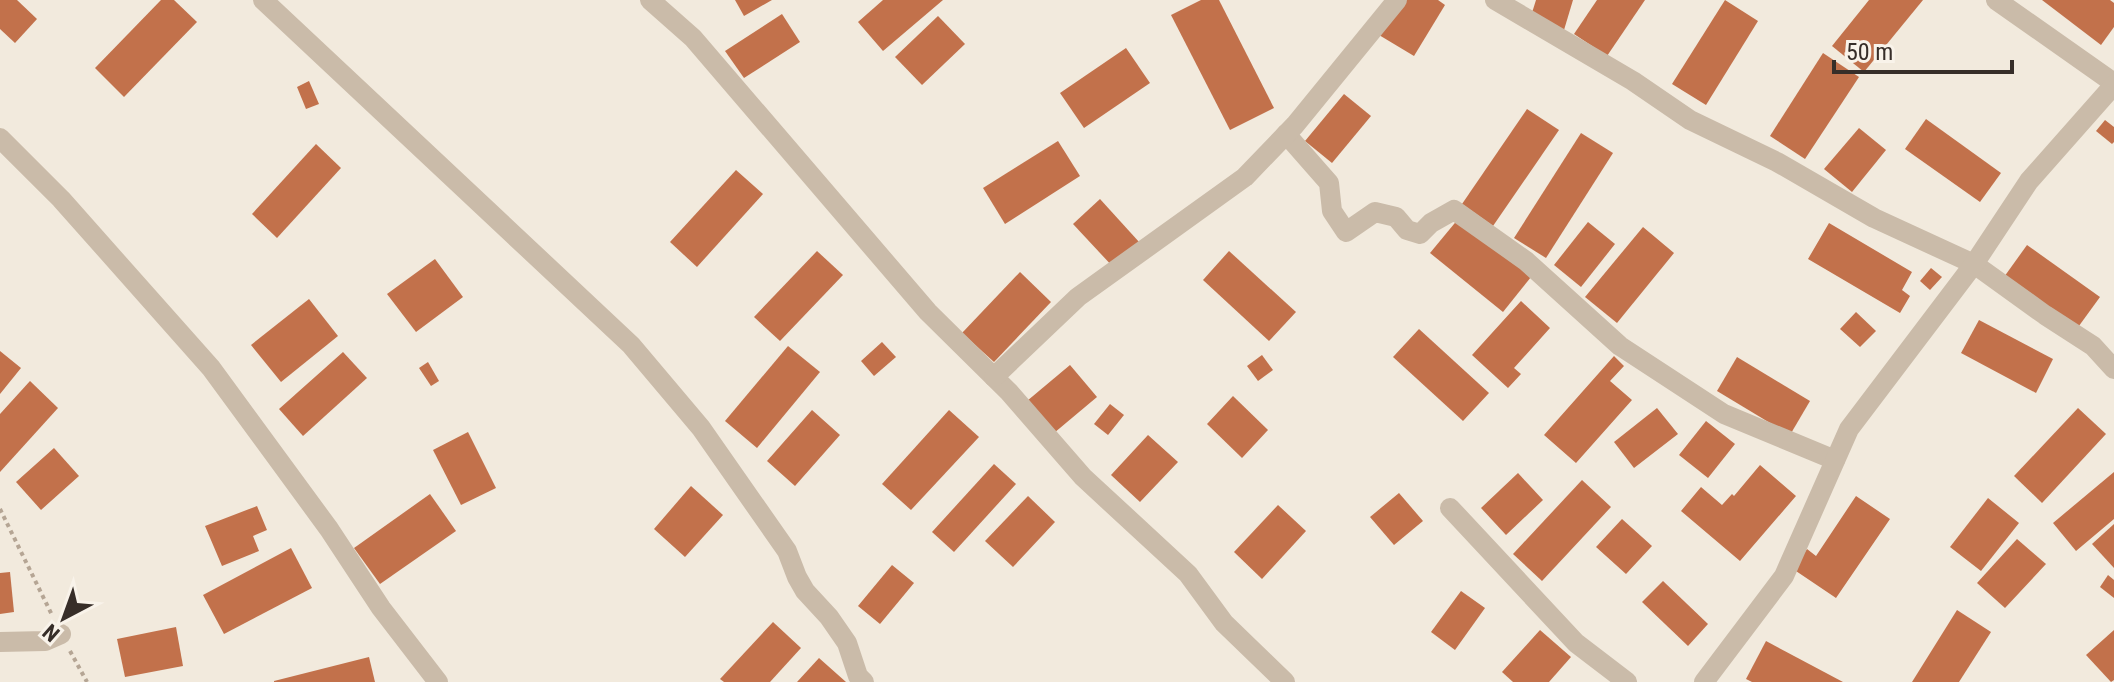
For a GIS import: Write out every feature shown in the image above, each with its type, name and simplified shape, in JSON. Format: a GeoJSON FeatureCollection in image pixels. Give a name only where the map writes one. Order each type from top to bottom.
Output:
{"type":"FeatureCollection","features":[{"type":"Feature","properties":{"kind":"street"},"geometry":{"type":"LineString","coordinates":[[263,0],[631,345],[701,428],[787,551],[805,591],[847,643],[858,676],[864,682]]}},
{"type":"Feature","properties":{"kind":"street"},"geometry":{"type":"LineString","coordinates":[[650,0],[693,38],[928,312],[994,377],[1083,477],[1188,574],[1224,623],[1285,682]]}},
{"type":"Feature","properties":{"kind":"street"},"geometry":{"type":"LineString","coordinates":[[994,377],[1078,297],[1245,177],[1286,134],[1397,0]]}},
{"type":"Feature","properties":{"kind":"street"},"geometry":{"type":"LineString","coordinates":[[1495,0],[1633,81],[1690,120],[1777,162],[1874,218],[1974,264],[2093,346],[2114,369]]}},
{"type":"Feature","properties":{"kind":"street"},"geometry":{"type":"LineString","coordinates":[[1704,682],[1784,576],[1849,429],[1974,264],[2029,181],[2114,84],[1996,0]]}},
{"type":"Feature","properties":{"kind":"street"},"geometry":{"type":"LineString","coordinates":[[1286,134],[1329,183],[1332,211],[1346,232],[1375,212],[1396,217],[1407,230],[1420,234],[1431,223],[1454,210],[1526,261],[1620,346],[1724,414],[1835,460]]}},
{"type":"Feature","properties":{"kind":"street"},"geometry":{"type":"LineString","coordinates":[[0,138],[61,199],[211,368],[329,529],[381,608],[438,682]]}},
{"type":"Feature","properties":{"kind":"street"},"geometry":{"type":"LineString","coordinates":[[1450,508],[1576,643],[1627,682]]}},
{"type":"Feature","properties":{"kind":"street"},"geometry":{"type":"LineString","coordinates":[[0,642],[45,641],[61,634]]}},
{"type":"Feature","properties":{"kind":"path"},"geometry":{"type":"LineString","coordinates":[[0,509],[87,682]]}},
{"type":"Feature","properties":{"kind":"building"},"geometry":{"type":"Polygon","coordinates":[[[0,0],[17,0],[37,19],[15,43],[0,29],[0,0]]]}},
{"type":"Feature","properties":{"kind":"building"},"geometry":{"type":"Polygon","coordinates":[[[161,0],[174,0],[197,22],[124,97],[95,68],[161,0]]]}},
{"type":"Feature","properties":{"kind":"building"},"geometry":{"type":"Polygon","coordinates":[[[735,0],[772,0],[744,16],[735,0]]]}},
{"type":"Feature","properties":{"kind":"building"},"geometry":{"type":"Polygon","coordinates":[[[883,0],[943,0],[883,51],[858,22],[883,0]]]}},
{"type":"Feature","properties":{"kind":"building"},"geometry":{"type":"Polygon","coordinates":[[[1201,0],[1219,0],[1274,108],[1230,130],[1171,15],[1201,0]]]}},
{"type":"Feature","properties":{"kind":"building"},"geometry":{"type":"Polygon","coordinates":[[[1400,0],[1438,0],[1445,5],[1414,56],[1379,35],[1400,0]]]}},
{"type":"Feature","properties":{"kind":"building"},"geometry":{"type":"Polygon","coordinates":[[[1536,0],[1573,0],[1564,30],[1530,19],[1536,0]]]}},
{"type":"Feature","properties":{"kind":"building"},"geometry":{"type":"Polygon","coordinates":[[[1597,0],[1645,0],[1607,56],[1574,34],[1597,0]]]}},
{"type":"Feature","properties":{"kind":"building"},"geometry":{"type":"Polygon","coordinates":[[[1725,0],[1758,21],[1706,105],[1672,84],[1725,0]]]}},
{"type":"Feature","properties":{"kind":"building"},"geometry":{"type":"Polygon","coordinates":[[[1869,0],[1923,0],[1864,72],[1832,46],[1869,0]]]}},
{"type":"Feature","properties":{"kind":"building"},"geometry":{"type":"Polygon","coordinates":[[[2042,0],[2110,0],[2114,3],[2114,27],[2101,45],[2042,0]]]}},
{"type":"Feature","properties":{"kind":"building"},"geometry":{"type":"Polygon","coordinates":[[[782,14],[800,42],[744,78],[725,51],[782,14]]]}},
{"type":"Feature","properties":{"kind":"building"},"geometry":{"type":"Polygon","coordinates":[[[938,16],[965,44],[922,85],[895,57],[938,16]]]}},
{"type":"Feature","properties":{"kind":"building"},"geometry":{"type":"Polygon","coordinates":[[[1126,48],[1150,83],[1084,128],[1060,93],[1126,48]]]}},
{"type":"Feature","properties":{"kind":"building"},"geometry":{"type":"Polygon","coordinates":[[[1823,53],[1859,77],[1805,159],[1770,136],[1823,53]]]}},
{"type":"Feature","properties":{"kind":"building"},"geometry":{"type":"Polygon","coordinates":[[[309,81],[319,104],[306,109],[297,87],[309,81]]]}},
{"type":"Feature","properties":{"kind":"building"},"geometry":{"type":"Polygon","coordinates":[[[1344,94],[1371,116],[1332,163],[1305,141],[1344,94]]]}},
{"type":"Feature","properties":{"kind":"building"},"geometry":{"type":"Polygon","coordinates":[[[1527,109],[1559,130],[1493,226],[1462,204],[1527,109]]]}},
{"type":"Feature","properties":{"kind":"building"},"geometry":{"type":"Polygon","coordinates":[[[1926,119],[2001,173],[1980,202],[1905,149],[1926,119]]]}},
{"type":"Feature","properties":{"kind":"building"},"geometry":{"type":"Polygon","coordinates":[[[2105,120],[2114,127],[2112,144],[2096,131],[2105,120]]]}},
{"type":"Feature","properties":{"kind":"building"},"geometry":{"type":"Polygon","coordinates":[[[1859,128],[1886,150],[1852,192],[1824,169],[1859,128]]]}},
{"type":"Feature","properties":{"kind":"building"},"geometry":{"type":"Polygon","coordinates":[[[1581,133],[1613,153],[1546,258],[1514,238],[1581,133]]]}},
{"type":"Feature","properties":{"kind":"building"},"geometry":{"type":"Polygon","coordinates":[[[1058,141],[1080,176],[1005,224],[983,188],[1058,141]]]}},
{"type":"Feature","properties":{"kind":"building"},"geometry":{"type":"Polygon","coordinates":[[[316,144],[341,168],[277,238],[252,214],[316,144]]]}},
{"type":"Feature","properties":{"kind":"building"},"geometry":{"type":"Polygon","coordinates":[[[736,170],[763,194],[697,267],[670,242],[736,170]]]}},
{"type":"Feature","properties":{"kind":"building"},"geometry":{"type":"Polygon","coordinates":[[[1100,199],[1140,243],[1114,268],[1073,224],[1100,199]]]}},
{"type":"Feature","properties":{"kind":"building"},"geometry":{"type":"Polygon","coordinates":[[[1459,218],[1531,277],[1503,312],[1430,253],[1459,218]]]}},
{"type":"Feature","properties":{"kind":"building"},"geometry":{"type":"Polygon","coordinates":[[[1588,222],[1615,244],[1581,287],[1554,265],[1588,222]]]}},
{"type":"Feature","properties":{"kind":"building"},"geometry":{"type":"Polygon","coordinates":[[[1829,223],[1912,272],[1902,290],[1910,296],[1900,313],[1808,259],[1829,223]]]}},
{"type":"Feature","properties":{"kind":"building"},"geometry":{"type":"Polygon","coordinates":[[[1643,227],[1674,253],[1617,323],[1585,297],[1643,227]]]}},
{"type":"Feature","properties":{"kind":"building"},"geometry":{"type":"Polygon","coordinates":[[[2027,245],[2100,297],[2076,330],[2004,277],[2027,245]]]}},
{"type":"Feature","properties":{"kind":"building"},"geometry":{"type":"Polygon","coordinates":[[[817,251],[843,275],[780,341],[754,317],[817,251]]]}},
{"type":"Feature","properties":{"kind":"building"},"geometry":{"type":"Polygon","coordinates":[[[1229,251],[1296,312],[1269,341],[1203,280],[1229,251]]]}},
{"type":"Feature","properties":{"kind":"building"},"geometry":{"type":"Polygon","coordinates":[[[435,259],[463,297],[416,332],[387,294],[435,259]]]}},
{"type":"Feature","properties":{"kind":"building"},"geometry":{"type":"Polygon","coordinates":[[[1931,268],[1942,277],[1930,290],[1920,281],[1931,268]]]}},
{"type":"Feature","properties":{"kind":"building"},"geometry":{"type":"Polygon","coordinates":[[[1020,272],[1051,302],[994,362],[962,333],[1020,272]]]}},
{"type":"Feature","properties":{"kind":"building"},"geometry":{"type":"Polygon","coordinates":[[[309,299],[338,336],[281,382],[251,345],[309,299]]]}},
{"type":"Feature","properties":{"kind":"building"},"geometry":{"type":"Polygon","coordinates":[[[1521,301],[1550,328],[1514,368],[1521,374],[1508,388],[1472,355],[1521,301]]]}},
{"type":"Feature","properties":{"kind":"building"},"geometry":{"type":"Polygon","coordinates":[[[1856,312],[1876,331],[1860,347],[1840,329],[1856,312]]]}},
{"type":"Feature","properties":{"kind":"building"},"geometry":{"type":"Polygon","coordinates":[[[1979,320],[2053,359],[2036,393],[1961,353],[1979,320]]]}},
{"type":"Feature","properties":{"kind":"building"},"geometry":{"type":"Polygon","coordinates":[[[1419,329],[1489,393],[1463,421],[1393,357],[1419,329]]]}},
{"type":"Feature","properties":{"kind":"building"},"geometry":{"type":"Polygon","coordinates":[[[882,342],[896,357],[874,376],[861,361],[882,342]]]}},
{"type":"Feature","properties":{"kind":"building"},"geometry":{"type":"Polygon","coordinates":[[[788,346],[820,372],[757,448],[725,421],[788,346]]]}},
{"type":"Feature","properties":{"kind":"building"},"geometry":{"type":"Polygon","coordinates":[[[0,351],[21,368],[0,394],[0,351]]]}},
{"type":"Feature","properties":{"kind":"building"},"geometry":{"type":"Polygon","coordinates":[[[343,352],[367,378],[303,436],[279,409],[343,352]]]}},
{"type":"Feature","properties":{"kind":"building"},"geometry":{"type":"Polygon","coordinates":[[[1262,355],[1273,370],[1258,381],[1247,366],[1262,355]]]}},
{"type":"Feature","properties":{"kind":"building"},"geometry":{"type":"Polygon","coordinates":[[[1614,356],[1624,366],[1610,381],[1632,400],[1576,463],[1544,435],[1614,356]]]}},
{"type":"Feature","properties":{"kind":"building"},"geometry":{"type":"Polygon","coordinates":[[[1737,357],[1810,401],[1790,435],[1717,391],[1737,357]]]}},
{"type":"Feature","properties":{"kind":"building"},"geometry":{"type":"Polygon","coordinates":[[[428,362],[439,381],[431,386],[419,368],[428,362]]]}},
{"type":"Feature","properties":{"kind":"building"},"geometry":{"type":"Polygon","coordinates":[[[1070,365],[1097,397],[1054,433],[1027,401],[1070,365]]]}},
{"type":"Feature","properties":{"kind":"building"},"geometry":{"type":"Polygon","coordinates":[[[30,381],[58,408],[0,472],[0,414],[30,381]]]}},
{"type":"Feature","properties":{"kind":"building"},"geometry":{"type":"Polygon","coordinates":[[[1233,396],[1268,430],[1242,458],[1207,424],[1233,396]]]}},
{"type":"Feature","properties":{"kind":"building"},"geometry":{"type":"Polygon","coordinates":[[[1110,404],[1124,415],[1108,435],[1094,424],[1110,404]]]}},
{"type":"Feature","properties":{"kind":"building"},"geometry":{"type":"Polygon","coordinates":[[[1657,408],[1678,434],[1634,468],[1614,442],[1657,408]]]}},
{"type":"Feature","properties":{"kind":"building"},"geometry":{"type":"Polygon","coordinates":[[[2078,408],[2106,434],[2042,503],[2014,476],[2078,408]]]}},
{"type":"Feature","properties":{"kind":"building"},"geometry":{"type":"Polygon","coordinates":[[[812,410],[840,435],[795,486],[767,461],[812,410]]]}},
{"type":"Feature","properties":{"kind":"building"},"geometry":{"type":"Polygon","coordinates":[[[949,410],[979,437],[911,510],[882,484],[949,410]]]}},
{"type":"Feature","properties":{"kind":"building"},"geometry":{"type":"Polygon","coordinates":[[[1706,421],[1735,444],[1708,478],[1679,455],[1706,421]]]}},
{"type":"Feature","properties":{"kind":"building"},"geometry":{"type":"Polygon","coordinates":[[[468,432],[496,488],[461,505],[433,450],[468,432]]]}},
{"type":"Feature","properties":{"kind":"building"},"geometry":{"type":"Polygon","coordinates":[[[1148,435],[1178,462],[1140,502],[1111,475],[1148,435]]]}},
{"type":"Feature","properties":{"kind":"building"},"geometry":{"type":"Polygon","coordinates":[[[54,448],[79,476],[41,510],[16,482],[54,448]]]}},
{"type":"Feature","properties":{"kind":"building"},"geometry":{"type":"Polygon","coordinates":[[[994,464],[1016,484],[954,552],[932,532],[994,464]]]}},
{"type":"Feature","properties":{"kind":"building"},"geometry":{"type":"Polygon","coordinates":[[[1760,465],[1796,496],[1740,561],[1681,511],[1701,487],[1722,505],[1732,494],[1734,496],[1760,465]]]}},
{"type":"Feature","properties":{"kind":"building"},"geometry":{"type":"Polygon","coordinates":[[[2114,472],[2114,519],[2076,551],[2053,523],[2114,472]]]}},
{"type":"Feature","properties":{"kind":"building"},"geometry":{"type":"Polygon","coordinates":[[[1518,473],[1543,500],[1506,535],[1481,508],[1518,473]]]}},
{"type":"Feature","properties":{"kind":"building"},"geometry":{"type":"Polygon","coordinates":[[[1582,480],[1611,507],[1542,581],[1513,554],[1582,480]]]}},
{"type":"Feature","properties":{"kind":"building"},"geometry":{"type":"Polygon","coordinates":[[[691,486],[723,515],[685,557],[654,529],[691,486]]]}},
{"type":"Feature","properties":{"kind":"building"},"geometry":{"type":"Polygon","coordinates":[[[1399,493],[1423,521],[1394,545],[1370,517],[1399,493]]]}},
{"type":"Feature","properties":{"kind":"building"},"geometry":{"type":"Polygon","coordinates":[[[430,494],[456,531],[380,584],[354,548],[430,494]]]}},
{"type":"Feature","properties":{"kind":"building"},"geometry":{"type":"Polygon","coordinates":[[[1028,496],[1055,522],[1013,567],[985,541],[1028,496]]]}},
{"type":"Feature","properties":{"kind":"building"},"geometry":{"type":"Polygon","coordinates":[[[1856,496],[1890,519],[1836,598],[1793,569],[1807,549],[1816,556],[1856,496]]]}},
{"type":"Feature","properties":{"kind":"building"},"geometry":{"type":"Polygon","coordinates":[[[1988,498],[2019,523],[1981,571],[1950,547],[1988,498]]]}},
{"type":"Feature","properties":{"kind":"building"},"geometry":{"type":"Polygon","coordinates":[[[1278,505],[1306,531],[1262,579],[1234,552],[1278,505]]]}},
{"type":"Feature","properties":{"kind":"building"},"geometry":{"type":"Polygon","coordinates":[[[257,506],[267,530],[253,536],[259,551],[222,566],[205,526],[257,506]]]}},
{"type":"Feature","properties":{"kind":"building"},"geometry":{"type":"Polygon","coordinates":[[[1622,519],[1652,546],[1626,574],[1596,547],[1622,519]]]}},
{"type":"Feature","properties":{"kind":"building"},"geometry":{"type":"Polygon","coordinates":[[[2114,524],[2114,568],[2092,544],[2114,524]]]}},
{"type":"Feature","properties":{"kind":"building"},"geometry":{"type":"Polygon","coordinates":[[[2017,539],[2046,564],[2005,608],[1977,583],[2017,539]]]}},
{"type":"Feature","properties":{"kind":"building"},"geometry":{"type":"Polygon","coordinates":[[[291,548],[312,588],[224,634],[203,595],[291,548]]]}},
{"type":"Feature","properties":{"kind":"building"},"geometry":{"type":"Polygon","coordinates":[[[892,565],[914,583],[880,624],[858,606],[892,565]]]}},
{"type":"Feature","properties":{"kind":"building"},"geometry":{"type":"Polygon","coordinates":[[[10,572],[14,612],[0,614],[0,573],[10,572]]]}},
{"type":"Feature","properties":{"kind":"building"},"geometry":{"type":"Polygon","coordinates":[[[2108,575],[2114,580],[2114,598],[2100,587],[2108,575]]]}},
{"type":"Feature","properties":{"kind":"building"},"geometry":{"type":"Polygon","coordinates":[[[1663,581],[1708,624],[1688,646],[1642,602],[1663,581]]]}},
{"type":"Feature","properties":{"kind":"building"},"geometry":{"type":"Polygon","coordinates":[[[1461,591],[1485,608],[1455,650],[1431,632],[1461,591]]]}},
{"type":"Feature","properties":{"kind":"building"},"geometry":{"type":"Polygon","coordinates":[[[1957,610],[1991,632],[1959,682],[1912,682],[1957,610]]]}},
{"type":"Feature","properties":{"kind":"building"},"geometry":{"type":"Polygon","coordinates":[[[773,622],[801,648],[770,682],[724,682],[720,679],[773,622]]]}},
{"type":"Feature","properties":{"kind":"building"},"geometry":{"type":"Polygon","coordinates":[[[176,627],[183,666],[125,677],[117,639],[176,627]]]}},
{"type":"Feature","properties":{"kind":"building"},"geometry":{"type":"Polygon","coordinates":[[[1540,630],[1571,657],[1549,682],[1513,682],[1502,672],[1540,630]]]}},
{"type":"Feature","properties":{"kind":"building"},"geometry":{"type":"Polygon","coordinates":[[[2114,630],[2114,680],[2111,682],[2086,655],[2114,630]]]}},
{"type":"Feature","properties":{"kind":"building"},"geometry":{"type":"Polygon","coordinates":[[[1766,641],[1843,682],[1752,682],[1746,679],[1766,641]]]}},
{"type":"Feature","properties":{"kind":"building"},"geometry":{"type":"Polygon","coordinates":[[[369,657],[375,682],[274,682],[274,681],[369,657]]]}},
{"type":"Feature","properties":{"kind":"building"},"geometry":{"type":"Polygon","coordinates":[[[819,658],[846,682],[797,682],[819,658]]]}}]}
